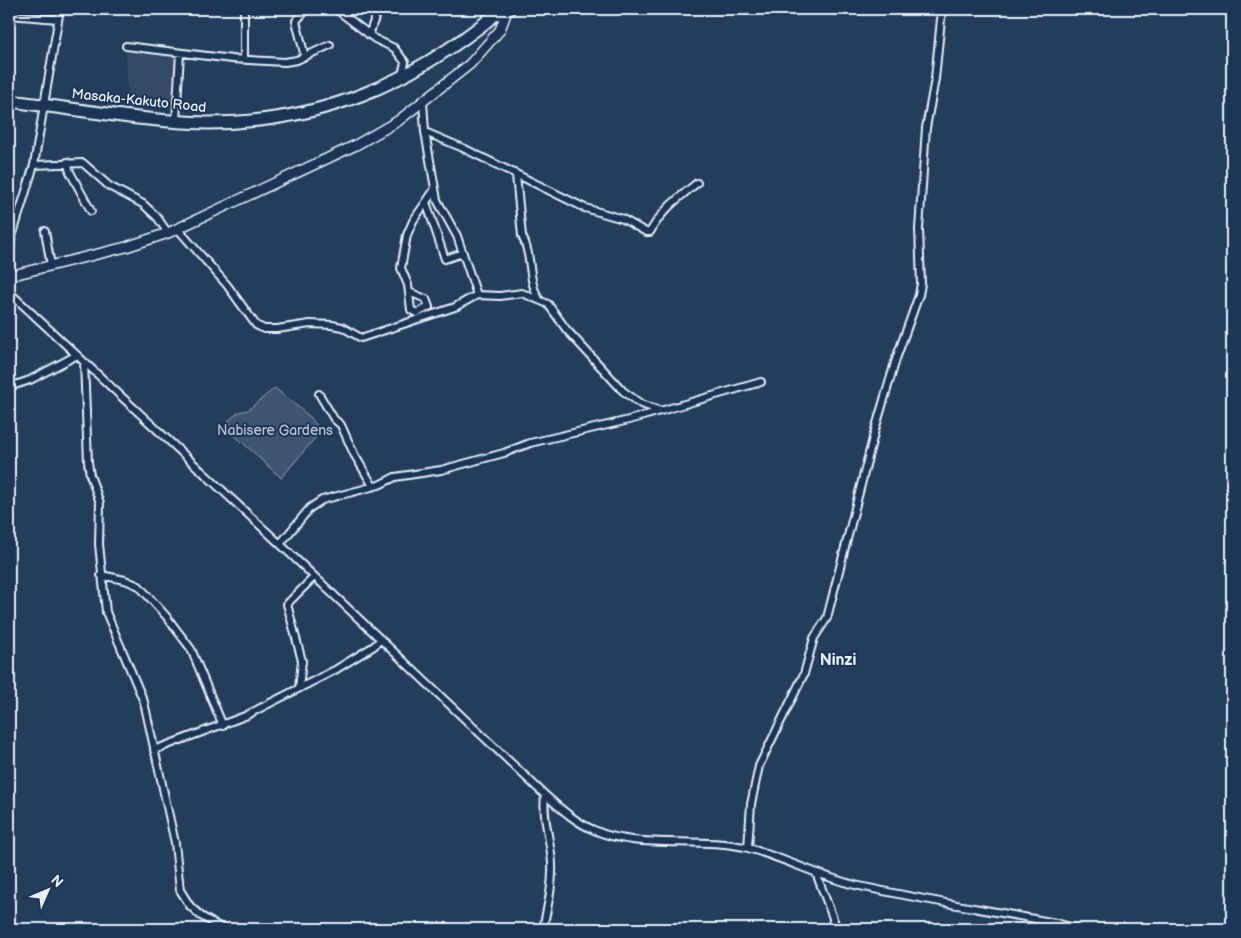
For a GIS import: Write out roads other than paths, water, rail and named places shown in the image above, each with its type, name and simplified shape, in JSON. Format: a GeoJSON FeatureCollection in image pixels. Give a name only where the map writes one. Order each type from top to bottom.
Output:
{"type":"FeatureCollection","features":[{"type":"Feature","properties":{"kind":"highway","name":"Masaka-Kakuto Road"},"geometry":{"type":"LineString","coordinates":[[9,101],[176,121],[232,122],[286,117],[364,96],[402,78],[419,69],[496,14],[508,10]]}},
{"type":"Feature","properties":{"kind":"street"},"geometry":{"type":"LineString","coordinates":[[9,270],[15,224],[34,165],[60,9]]}},
{"type":"Feature","properties":{"kind":"street"},"geometry":{"type":"LineString","coordinates":[[244,9],[244,59]]}},
{"type":"Feature","properties":{"kind":"street"},"geometry":{"type":"LineString","coordinates":[[305,57],[296,21],[307,9]]}},
{"type":"Feature","properties":{"kind":"street"},"geometry":{"type":"LineString","coordinates":[[336,9],[370,35],[394,48],[403,58],[406,65],[402,78]]}},
{"type":"Feature","properties":{"kind":"street"},"geometry":{"type":"LineString","coordinates":[[370,35],[378,9]]}},
{"type":"Feature","properties":{"kind":"street"},"geometry":{"type":"LineString","coordinates":[[748,848],[748,826],[757,773],[804,674],[814,638],[827,618],[875,430],[919,295],[921,284],[920,214],[926,128],[935,79],[942,9]]}},
{"type":"Feature","properties":{"kind":"street"},"geometry":{"type":"LineString","coordinates":[[9,276],[126,247],[168,232],[356,145],[392,124],[423,102],[481,52],[500,30],[508,10]]}},
{"type":"Feature","properties":{"kind":"street"},"geometry":{"type":"LineString","coordinates":[[9,15],[58,19]]}},
{"type":"Feature","properties":{"kind":"street"},"geometry":{"type":"LineString","coordinates":[[126,46],[180,53],[292,62],[330,45]]}},
{"type":"Feature","properties":{"kind":"street"},"geometry":{"type":"LineString","coordinates":[[176,121],[180,53]]}},
{"type":"Feature","properties":{"kind":"street"},"geometry":{"type":"LineString","coordinates":[[423,102],[425,132],[439,204],[457,236],[477,295]]}},
{"type":"Feature","properties":{"kind":"street"},"geometry":{"type":"LineString","coordinates":[[425,132],[585,208],[623,219],[648,233],[667,207],[697,183]]}},
{"type":"Feature","properties":{"kind":"street"},"geometry":{"type":"LineString","coordinates":[[34,165],[67,162],[83,163],[109,186],[131,196],[150,210],[168,232]]}},
{"type":"Feature","properties":{"kind":"street"},"geometry":{"type":"LineString","coordinates":[[67,162],[70,172],[91,211]]}},
{"type":"Feature","properties":{"kind":"street"},"geometry":{"type":"LineString","coordinates":[[516,175],[518,212],[522,236],[527,244],[532,286],[539,300]]}},
{"type":"Feature","properties":{"kind":"street"},"geometry":{"type":"LineString","coordinates":[[409,292],[401,268],[409,228],[435,189]]}},
{"type":"Feature","properties":{"kind":"street"},"geometry":{"type":"LineString","coordinates":[[426,202],[445,259],[463,253]]}},
{"type":"Feature","properties":{"kind":"street"},"geometry":{"type":"LineString","coordinates":[[177,228],[227,285],[256,325],[264,329],[310,324],[332,325],[342,327],[361,338],[455,307],[477,295],[500,296],[522,293],[548,304],[566,328],[623,391],[641,404],[661,411]]}},
{"type":"Feature","properties":{"kind":"street"},"geometry":{"type":"LineString","coordinates":[[45,231],[52,266]]}},
{"type":"Feature","properties":{"kind":"street"},"geometry":{"type":"LineString","coordinates":[[9,292],[280,544],[545,795],[573,819],[607,835],[631,839],[719,843],[748,848],[816,873],[854,884],[1056,923],[1078,929]]}},
{"type":"Feature","properties":{"kind":"street"},"geometry":{"type":"LineString","coordinates":[[9,387],[30,380],[77,355]]}},
{"type":"Feature","properties":{"kind":"street"},"geometry":{"type":"LineString","coordinates":[[84,362],[88,462],[102,514],[99,544],[101,574],[109,622],[142,693],[175,843],[180,890],[190,906],[216,927],[223,929]]}},
{"type":"Feature","properties":{"kind":"street"},"geometry":{"type":"LineString","coordinates":[[280,544],[316,504],[374,486],[395,477],[440,470],[504,453],[525,444],[661,411],[761,382]]}},
{"type":"Feature","properties":{"kind":"street"},"geometry":{"type":"LineString","coordinates":[[319,394],[334,419],[340,424],[354,454],[374,486]]}},
{"type":"Feature","properties":{"kind":"street"},"geometry":{"type":"LineString","coordinates":[[101,574],[125,580],[139,586],[166,616],[191,649],[223,726]]}},
{"type":"Feature","properties":{"kind":"street"},"geometry":{"type":"LineString","coordinates":[[300,688],[302,661],[287,604],[314,577]]}},
{"type":"Feature","properties":{"kind":"street"},"geometry":{"type":"LineString","coordinates":[[154,750],[223,726],[335,670],[374,646],[381,639]]}},
{"type":"Feature","properties":{"kind":"street"},"geometry":{"type":"LineString","coordinates":[[543,929],[552,876],[550,841],[544,812],[545,795]]}},
{"type":"Feature","properties":{"kind":"street"},"geometry":{"type":"LineString","coordinates":[[816,873],[837,929]]}},
{"type":"Feature","properties":{"kind":"street"},"geometry":{"type":"LineString","coordinates":[[830,929],[833,920]]}},
{"type":"Feature","properties":{"kind":"district","name":"Ninzi"},"geometry":{"type":"Point","coordinates":[838,659]}},
{"type":"Feature","properties":{"kind":"park label","name":"Nabisere Gardens"},"geometry":{"type":"Point","coordinates":[275,430]}}]}
